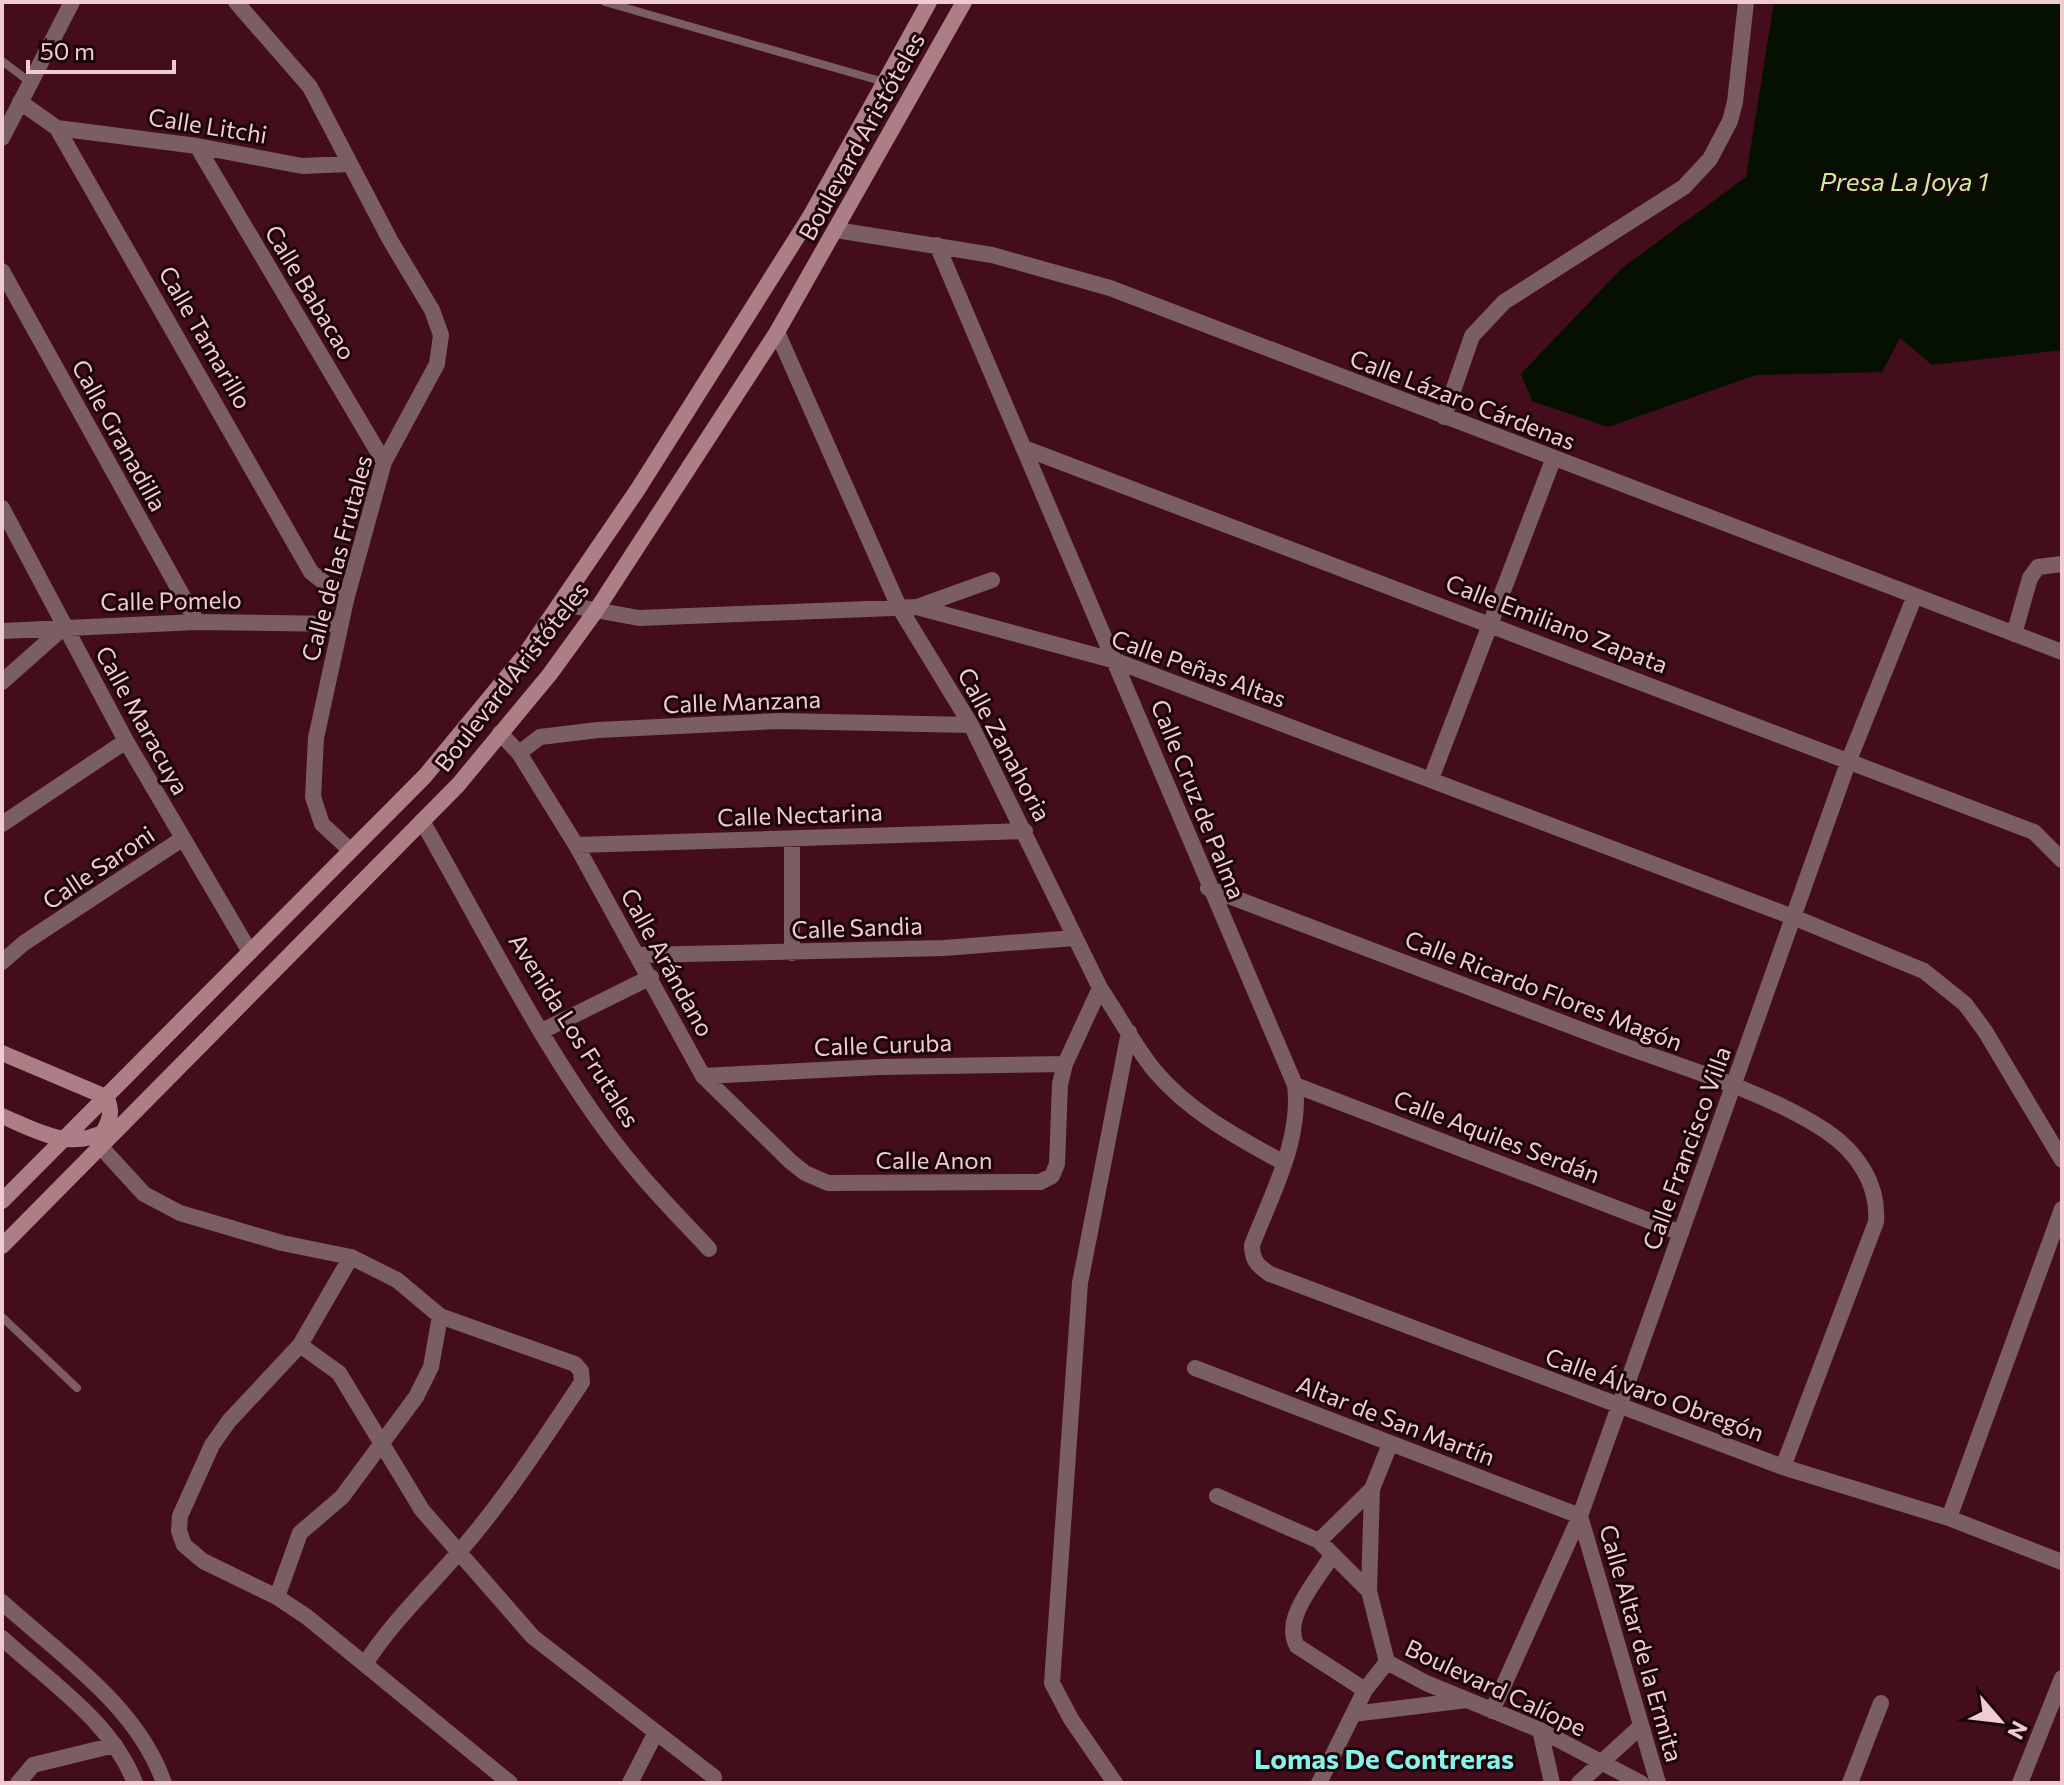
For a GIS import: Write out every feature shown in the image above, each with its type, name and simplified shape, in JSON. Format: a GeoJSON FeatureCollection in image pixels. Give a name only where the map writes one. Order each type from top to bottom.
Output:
{"type":"FeatureCollection","features":[{"type":"Feature","properties":{"kind":"street"},"geometry":{"type":"LineString","coordinates":[[2,138],[72,2]]}},
{"type":"Feature","properties":{"kind":"street","name":"Calle de las Frutales"},"geometry":{"type":"LineString","coordinates":[[236,2],[310,87],[411,278],[432,310],[441,335],[437,364],[384,462],[346,600],[316,738],[313,797],[322,824],[349,849]]}},
{"type":"Feature","properties":{"kind":"street","name":"Boulevard Aristóteles"},"geometry":{"type":"LineString","coordinates":[[2,1201],[60,1140],[183,1022],[435,764],[484,707],[562,604],[811,215],[929,2]]}},
{"type":"Feature","properties":{"kind":"street","name":"Boulevard Aristóteles"},"geometry":{"type":"LineString","coordinates":[[2,1246],[86,1159],[101,1139],[254,994],[422,821],[500,733],[595,612],[777,332],[964,2]]}},
{"type":"Feature","properties":{"kind":"street"},"geometry":{"type":"LineString","coordinates":[[1444,417],[1472,336],[1504,302],[1684,187],[1710,159],[1730,121],[1735,102],[1746,2]]}},
{"type":"Feature","properties":{"kind":"street","name":"Calle Tamarillo"},"geometry":{"type":"LineString","coordinates":[[20,102],[57,128],[311,572],[346,600]]}},
{"type":"Feature","properties":{"kind":"street","name":"Calle Litchi"},"geometry":{"type":"LineString","coordinates":[[57,128],[197,146],[302,166],[350,164]]}},
{"type":"Feature","properties":{"kind":"street","name":"Calle Babacao"},"geometry":{"type":"LineString","coordinates":[[197,146],[384,462]]}},
{"type":"Feature","properties":{"kind":"street","name":"Calle Lázaro Cárdenas"},"geometry":{"type":"LineString","coordinates":[[836,230],[937,245],[1043,267],[1110,288],[1553,460],[2062,652]]}},
{"type":"Feature","properties":{"kind":"street","name":"Calle Cruz de Palma"},"geometry":{"type":"LineString","coordinates":[[937,245],[1116,661],[1208,888],[1295,1085],[1295,1115],[1284,1163],[1252,1245]]}},
{"type":"Feature","properties":{"kind":"street","name":"Calle Granadilla"},"geometry":{"type":"LineString","coordinates":[[2,271],[197,622]]}},
{"type":"Feature","properties":{"kind":"street","name":"Calle Zanahoria"},"geometry":{"type":"LineString","coordinates":[[777,332],[899,607],[971,725],[1100,988],[1154,1070],[1177,1095],[1217,1125],[1284,1163]]}},
{"type":"Feature","properties":{"kind":"street","name":"Calle Emiliano Zapata"},"geometry":{"type":"LineString","coordinates":[[1024,448],[2034,832],[2062,860]]}},
{"type":"Feature","properties":{"kind":"street"},"geometry":{"type":"LineString","coordinates":[[1431,779],[1553,460]]}},
{"type":"Feature","properties":{"kind":"street","name":"Calle Maracuya"},"geometry":{"type":"LineString","coordinates":[[2,508],[126,741],[250,952]]}},
{"type":"Feature","properties":{"kind":"street"},"geometry":{"type":"LineString","coordinates":[[2014,634],[2030,578],[2038,567],[2062,564]]}},
{"type":"Feature","properties":{"kind":"street"},"geometry":{"type":"LineString","coordinates":[[917,607],[992,580]]}},
{"type":"Feature","properties":{"kind":"street","name":"Calle Francisco Villa"},"geometry":{"type":"LineString","coordinates":[[1492,1711],[1580,1516],[1849,760],[1914,598]]}},
{"type":"Feature","properties":{"kind":"street","name":"Calle Peñas Altas"},"geometry":{"type":"LineString","coordinates":[[562,604],[639,618],[917,607],[1116,661],[1793,917],[1894,956],[1924,971],[1946,987],[1985,1031],[2062,1160]]}},
{"type":"Feature","properties":{"kind":"street","name":"Calle Pomelo"},"geometry":{"type":"LineString","coordinates":[[2,631],[197,622],[341,624]]}},
{"type":"Feature","properties":{"kind":"street"},"geometry":{"type":"LineString","coordinates":[[2,682],[64,627]]}},
{"type":"Feature","properties":{"kind":"street","name":"Calle Manzana"},"geometry":{"type":"LineString","coordinates":[[519,753],[540,737],[598,730],[778,721],[971,725]]}},
{"type":"Feature","properties":{"kind":"street","name":"Calle Arándano"},"geometry":{"type":"LineString","coordinates":[[500,733],[519,753],[576,845],[703,1076],[790,1161],[805,1173],[828,1183]]}},
{"type":"Feature","properties":{"kind":"street"},"geometry":{"type":"LineString","coordinates":[[2,824],[126,741]]}},
{"type":"Feature","properties":{"kind":"street","name":"Avenida Los Frutales"},"geometry":{"type":"LineString","coordinates":[[422,821],[542,1031],[634,1167],[709,1249]]}},
{"type":"Feature","properties":{"kind":"street","name":"Calle Nectarina"},"geometry":{"type":"LineString","coordinates":[[576,845],[1025,831]]}},
{"type":"Feature","properties":{"kind":"street","name":"Calle Saroni"},"geometry":{"type":"LineString","coordinates":[[2,962],[24,943],[182,839]]}},
{"type":"Feature","properties":{"kind":"street"},"geometry":{"type":"LineString","coordinates":[[792,839],[792,953]]}},
{"type":"Feature","properties":{"kind":"street","name":"Calle Ricardo Flores Magón"},"geometry":{"type":"LineString","coordinates":[[1208,888],[1734,1088],[1826,1132],[1851,1152],[1871,1180],[1878,1202],[1876,1222],[1783,1467]]}},
{"type":"Feature","properties":{"kind":"street","name":"Calle Sandia"},"geometry":{"type":"LineString","coordinates":[[639,955],[944,948],[1075,938]]}},
{"type":"Feature","properties":{"kind":"street"},"geometry":{"type":"LineString","coordinates":[[542,1031],[651,977]]}},
{"type":"Feature","properties":{"kind":"street"},"geometry":{"type":"LineString","coordinates":[[1065,1064],[1100,988]]}},
{"type":"Feature","properties":{"kind":"street"},"geometry":{"type":"LineString","coordinates":[[72,1083],[104,1082],[119,1073],[171,1021],[183,1022]]}},
{"type":"Feature","properties":{"kind":"street"},"geometry":{"type":"LineString","coordinates":[[1115,1783],[1071,1719],[1052,1683],[1080,1283],[1129,1032]]}},
{"type":"Feature","properties":{"kind":"street"},"geometry":{"type":"LineString","coordinates":[[2,1053],[106,1097],[112,1108],[101,1139]]}},
{"type":"Feature","properties":{"kind":"street","name":"Calle Curuba"},"geometry":{"type":"LineString","coordinates":[[703,1076],[879,1067],[1065,1064]]}},
{"type":"Feature","properties":{"kind":"street","name":"Calle Anon"},"geometry":{"type":"LineString","coordinates":[[828,1183],[1040,1182],[1052,1176],[1057,1164],[1060,1084],[1065,1064]]}},
{"type":"Feature","properties":{"kind":"street","name":"Calle Aquiles Serdán"},"geometry":{"type":"LineString","coordinates":[[1295,1085],[1681,1233]]}},
{"type":"Feature","properties":{"kind":"street"},"geometry":{"type":"LineString","coordinates":[[2,1116],[60,1140],[101,1139]]}},
{"type":"Feature","properties":{"kind":"street"},"geometry":{"type":"LineString","coordinates":[[101,1139],[144,1194],[180,1213],[282,1243],[351,1257],[397,1280],[440,1316],[575,1364],[581,1371],[582,1382],[546,1437],[461,1551],[387,1630],[365,1664]]}},
{"type":"Feature","properties":{"kind":"street"},"geometry":{"type":"LineString","coordinates":[[1949,1518],[2062,1209]]}},
{"type":"Feature","properties":{"kind":"street","name":"Calle Álvaro Obregón"},"geometry":{"type":"LineString","coordinates":[[1252,1245],[1252,1256],[1257,1266],[1270,1274],[1783,1467],[1949,1518],[2062,1562]]}},
{"type":"Feature","properties":{"kind":"street"},"geometry":{"type":"LineString","coordinates":[[351,1257],[300,1345],[229,1421],[212,1445],[195,1477],[179,1531],[184,1545],[203,1561],[277,1597],[365,1664],[510,1783]]}},
{"type":"Feature","properties":{"kind":"street"},"geometry":{"type":"LineString","coordinates":[[277,1597],[300,1533],[342,1497],[416,1397],[431,1367],[440,1316]]}},
{"type":"Feature","properties":{"kind":"street"},"geometry":{"type":"LineString","coordinates":[[300,1345],[339,1373],[422,1510],[533,1637],[714,1777]]}},
{"type":"Feature","properties":{"kind":"street","name":"Altar de San Martín"},"geometry":{"type":"LineString","coordinates":[[1195,1368],[1580,1516]]}},
{"type":"Feature","properties":{"kind":"street"},"geometry":{"type":"LineString","coordinates":[[1319,1541],[1372,1489],[1390,1444]]}},
{"type":"Feature","properties":{"kind":"street","name":"Boulevard Calíope"},"geometry":{"type":"LineString","coordinates":[[1372,1489],[1369,1591],[1387,1662],[1540,1730],[1641,1783]]}},
{"type":"Feature","properties":{"kind":"street"},"geometry":{"type":"LineString","coordinates":[[1217,1496],[1319,1541],[1369,1591]]}},
{"type":"Feature","properties":{"kind":"street","name":"Calle Altar de la Ermita"},"geometry":{"type":"LineString","coordinates":[[1580,1516],[1658,1783]]}},
{"type":"Feature","properties":{"kind":"street"},"geometry":{"type":"LineString","coordinates":[[1332,1555],[1292,1621],[1291,1635],[1297,1646],[1365,1690]]}},
{"type":"Feature","properties":{"kind":"street"},"geometry":{"type":"LineString","coordinates":[[2,1602],[123,1711],[149,1748],[164,1783]]}},
{"type":"Feature","properties":{"kind":"street"},"geometry":{"type":"LineString","coordinates":[[2,1638],[99,1726],[115,1745],[135,1783]]}},
{"type":"Feature","properties":{"kind":"street"},"geometry":{"type":"LineString","coordinates":[[1319,1783],[1365,1690],[1387,1662]]}},
{"type":"Feature","properties":{"kind":"street"},"geometry":{"type":"LineString","coordinates":[[2020,1783],[2062,1678]]}},
{"type":"Feature","properties":{"kind":"street"},"geometry":{"type":"LineString","coordinates":[[1353,1714],[1467,1700]]}},
{"type":"Feature","properties":{"kind":"street"},"geometry":{"type":"LineString","coordinates":[[1850,1783],[1881,1703]]}},
{"type":"Feature","properties":{"kind":"street"},"geometry":{"type":"LineString","coordinates":[[1579,1783],[1640,1727]]}},
{"type":"Feature","properties":{"kind":"street"},"geometry":{"type":"LineString","coordinates":[[1540,1730],[1552,1783]]}},
{"type":"Feature","properties":{"kind":"street"},"geometry":{"type":"LineString","coordinates":[[630,1783],[656,1732]]}},
{"type":"Feature","properties":{"kind":"street"},"geometry":{"type":"LineString","coordinates":[[18,1783],[33,1765],[115,1745]]}},
{"type":"Feature","properties":{"kind":"lane"},"geometry":{"type":"LineString","coordinates":[[605,2],[884,82]]}},
{"type":"Feature","properties":{"kind":"lane"},"geometry":{"type":"LineString","coordinates":[[2,61],[31,83]]}},
{"type":"Feature","properties":{"kind":"lane"},"geometry":{"type":"LineString","coordinates":[[2,1317],[77,1388]]}},
{"type":"Feature","properties":{"kind":"water","name":"Presa La Joya 1"},"geometry":{"type":"Polygon","coordinates":[[[1774,2],[2062,2],[2062,350],[1932,365],[1900,338],[1882,372],[1756,375],[1608,427],[1532,401],[1521,374],[1622,268],[1746,177],[1774,2]]]}},
{"type":"Feature","properties":{"kind":"district","name":"Lomas De Contreras"},"geometry":{"type":"Point","coordinates":[1384,1758]}}]}
